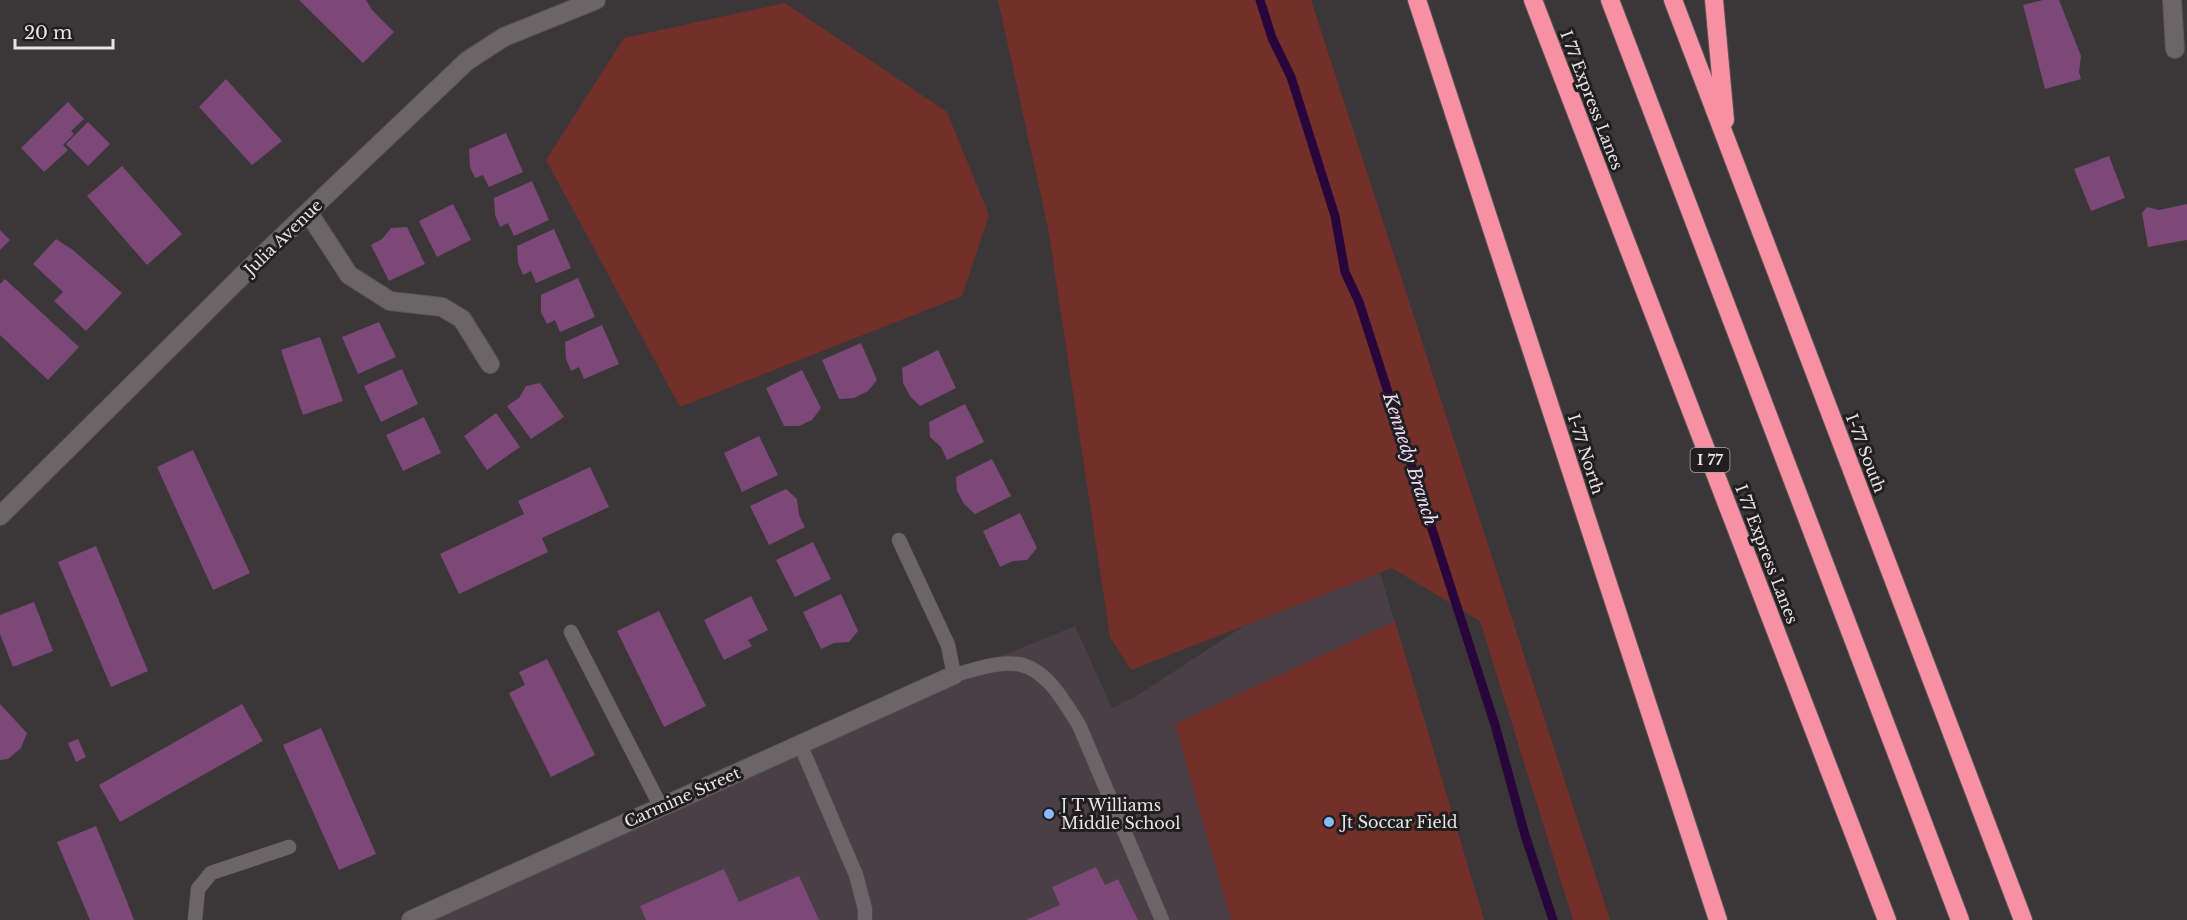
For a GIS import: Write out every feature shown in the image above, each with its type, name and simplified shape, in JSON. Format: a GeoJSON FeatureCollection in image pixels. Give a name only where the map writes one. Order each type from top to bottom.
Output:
{"type":"FeatureCollection","features":[{"type":"Feature","properties":{"kind":"highway","name":"I-77 North"},"geometry":{"type":"LineString","coordinates":[[1417,0],[1718,920]]}},
{"type":"Feature","properties":{"kind":"highway","name":"I 77 Express Lanes"},"geometry":{"type":"LineString","coordinates":[[1533,0],[1887,920]]}},
{"type":"Feature","properties":{"kind":"highway"},"geometry":{"type":"LineString","coordinates":[[1610,0],[1960,920]]}},
{"type":"Feature","properties":{"kind":"highway","name":"I-77 South"},"geometry":{"type":"LineString","coordinates":[[1672,0],[2023,920]]}},
{"type":"Feature","properties":{"kind":"highway"},"geometry":{"type":"LineString","coordinates":[[1714,0],[1727,142]]}},
{"type":"Feature","properties":{"kind":"street","name":"Julia Avenue"},"geometry":{"type":"LineString","coordinates":[[0,516],[308,212],[467,61],[504,37],[596,0]]}},
{"type":"Feature","properties":{"kind":"street"},"geometry":{"type":"LineString","coordinates":[[2172,0],[2175,49]]}},
{"type":"Feature","properties":{"kind":"street"},"geometry":{"type":"LineString","coordinates":[[308,212],[349,275],[390,302],[442,307],[462,319],[490,364]]}},
{"type":"Feature","properties":{"kind":"street","name":"Carmine Street"},"geometry":{"type":"LineString","coordinates":[[411,920],[954,675]]}},
{"type":"Feature","properties":{"kind":"lane"},"geometry":{"type":"LineString","coordinates":[[900,540],[948,645],[954,675],[995,665],[1019,664],[1044,676],[1062,698],[1079,725],[1162,920]]}},
{"type":"Feature","properties":{"kind":"lane"},"geometry":{"type":"LineString","coordinates":[[571,632],[661,807]]}},
{"type":"Feature","properties":{"kind":"lane"},"geometry":{"type":"LineString","coordinates":[[800,744],[856,875],[866,920]]}},
{"type":"Feature","properties":{"kind":"lane"},"geometry":{"type":"LineString","coordinates":[[195,920],[198,889],[211,873],[289,847]]}},
{"type":"Feature","properties":{"kind":"shaded area"},"geometry":{"type":"Polygon","coordinates":[[[998,0],[1311,0],[1610,920],[1573,920],[1480,621],[1392,568],[1131,670],[1110,637],[1048,228],[998,0]]]}},
{"type":"Feature","properties":{"kind":"shaded area"},"geometry":{"type":"Polygon","coordinates":[[[785,3],[947,112],[989,215],[962,296],[680,407],[546,160],[624,38],[785,3]]]}},
{"type":"Feature","properties":{"kind":"shaded area","name":"J T Williams Middle School"},"geometry":{"type":"Polygon","coordinates":[[[1371,543],[1484,920],[411,920],[954,675],[1075,626],[1112,708],[1138,695],[1371,543]]]}},
{"type":"Feature","properties":{"kind":"shaded area","name":"Jt Soccar Field"},"geometry":{"type":"Polygon","coordinates":[[[1395,621],[1484,920],[1231,920],[1175,724],[1395,621]]]}},
{"type":"Feature","properties":{"kind":"building"},"geometry":{"type":"Polygon","coordinates":[[[299,0],[366,0],[372,10],[394,32],[363,63],[299,0]]]}},
{"type":"Feature","properties":{"kind":"building"},"geometry":{"type":"Polygon","coordinates":[[[2043,0],[2059,0],[2081,56],[2079,72],[2081,79],[2045,89],[2023,5],[2043,0]]]}},
{"type":"Feature","properties":{"kind":"building"},"geometry":{"type":"Polygon","coordinates":[[[226,79],[282,141],[252,165],[199,107],[226,79]]]}},
{"type":"Feature","properties":{"kind":"building"},"geometry":{"type":"Polygon","coordinates":[[[68,102],[84,119],[71,131],[74,134],[63,145],[68,150],[44,172],[21,148],[68,102]]]}},
{"type":"Feature","properties":{"kind":"building"},"geometry":{"type":"Polygon","coordinates":[[[88,122],[110,144],[88,166],[66,144],[88,122]]]}},
{"type":"Feature","properties":{"kind":"building"},"geometry":{"type":"Polygon","coordinates":[[[506,133],[523,172],[489,187],[483,175],[475,178],[470,167],[469,149],[506,133]]]}},
{"type":"Feature","properties":{"kind":"building"},"geometry":{"type":"Polygon","coordinates":[[[2109,156],[2125,198],[2091,211],[2074,169],[2109,156]]]}},
{"type":"Feature","properties":{"kind":"building"},"geometry":{"type":"Polygon","coordinates":[[[122,166],[182,234],[147,265],[87,196],[122,166]]]}},
{"type":"Feature","properties":{"kind":"building"},"geometry":{"type":"Polygon","coordinates":[[[532,181],[549,220],[514,236],[508,223],[500,227],[495,215],[494,198],[532,181]]]}},
{"type":"Feature","properties":{"kind":"building"},"geometry":{"type":"Polygon","coordinates":[[[453,204],[471,240],[437,257],[419,221],[453,204]]]}},
{"type":"Feature","properties":{"kind":"building"},"geometry":{"type":"Polygon","coordinates":[[[2187,204],[2187,240],[2148,247],[2142,213],[2147,207],[2159,210],[2187,204]]]}},
{"type":"Feature","properties":{"kind":"building"},"geometry":{"type":"Polygon","coordinates":[[[407,227],[425,264],[389,281],[371,245],[382,239],[391,228],[407,227]]]}},
{"type":"Feature","properties":{"kind":"building"},"geometry":{"type":"Polygon","coordinates":[[[554,229],[571,268],[536,283],[531,271],[523,275],[518,263],[517,246],[554,229]]]}},
{"type":"Feature","properties":{"kind":"building"},"geometry":{"type":"Polygon","coordinates":[[[0,230],[10,240],[0,250],[0,230]]]}},
{"type":"Feature","properties":{"kind":"building"},"geometry":{"type":"Polygon","coordinates":[[[56,239],[73,250],[122,293],[86,331],[54,301],[63,292],[33,264],[56,239]]]}},
{"type":"Feature","properties":{"kind":"building"},"geometry":{"type":"Polygon","coordinates":[[[578,278],[595,317],[560,332],[555,320],[547,324],[541,312],[541,295],[578,278]]]}},
{"type":"Feature","properties":{"kind":"building"},"geometry":{"type":"Polygon","coordinates":[[[5,279],[79,347],[48,380],[0,335],[0,284],[5,279]]]}},
{"type":"Feature","properties":{"kind":"building"},"geometry":{"type":"Polygon","coordinates":[[[379,322],[396,357],[358,374],[342,337],[379,322]]]}},
{"type":"Feature","properties":{"kind":"building"},"geometry":{"type":"Polygon","coordinates":[[[602,325],[619,364],[584,379],[579,367],[571,371],[566,359],[565,342],[602,325]]]}},
{"type":"Feature","properties":{"kind":"building"},"geometry":{"type":"Polygon","coordinates":[[[320,337],[343,401],[303,415],[281,350],[320,337]]]}},
{"type":"Feature","properties":{"kind":"building"},"geometry":{"type":"Polygon","coordinates":[[[861,343],[877,380],[868,391],[854,398],[839,399],[822,360],[861,343]]]}},
{"type":"Feature","properties":{"kind":"building"},"geometry":{"type":"Polygon","coordinates":[[[938,350],[956,388],[920,406],[910,396],[903,383],[902,368],[938,350]]]}},
{"type":"Feature","properties":{"kind":"building"},"geometry":{"type":"Polygon","coordinates":[[[402,369],[418,404],[381,422],[364,386],[402,369]]]}},
{"type":"Feature","properties":{"kind":"building"},"geometry":{"type":"Polygon","coordinates":[[[802,370],[821,408],[812,420],[799,426],[784,426],[766,388],[802,370]]]}},
{"type":"Feature","properties":{"kind":"building"},"geometry":{"type":"Polygon","coordinates":[[[540,383],[564,417],[531,439],[507,406],[519,398],[526,386],[540,383]]]}},
{"type":"Feature","properties":{"kind":"building"},"geometry":{"type":"Polygon","coordinates":[[[965,404],[984,442],[947,460],[941,447],[930,437],[929,422],[965,404]]]}},
{"type":"Feature","properties":{"kind":"building"},"geometry":{"type":"Polygon","coordinates":[[[496,413],[520,447],[487,470],[464,436],[496,413]]]}},
{"type":"Feature","properties":{"kind":"building"},"geometry":{"type":"Polygon","coordinates":[[[424,417],[441,453],[403,471],[386,435],[424,417]]]}},
{"type":"Feature","properties":{"kind":"building"},"geometry":{"type":"Polygon","coordinates":[[[759,436],[778,475],[742,492],[724,453],[759,436]]]}},
{"type":"Feature","properties":{"kind":"building"},"geometry":{"type":"Polygon","coordinates":[[[193,450],[250,573],[213,590],[157,467],[193,450]]]}},
{"type":"Feature","properties":{"kind":"building"},"geometry":{"type":"Polygon","coordinates":[[[992,459],[1011,496],[975,514],[964,504],[957,491],[956,477],[992,459]]]}},
{"type":"Feature","properties":{"kind":"building"},"geometry":{"type":"Polygon","coordinates":[[[590,467],[609,507],[542,538],[548,552],[459,594],[440,554],[524,514],[518,501],[590,467]]]}},
{"type":"Feature","properties":{"kind":"building"},"geometry":{"type":"Polygon","coordinates":[[[786,489],[797,499],[799,515],[805,527],[769,545],[750,506],[786,489]]]}},
{"type":"Feature","properties":{"kind":"building"},"geometry":{"type":"Polygon","coordinates":[[[1020,513],[1037,548],[1027,560],[1013,561],[1000,567],[983,531],[1020,513]]]}},
{"type":"Feature","properties":{"kind":"building"},"geometry":{"type":"Polygon","coordinates":[[[813,542],[831,579],[795,597],[776,560],[813,542]]]}},
{"type":"Feature","properties":{"kind":"building"},"geometry":{"type":"Polygon","coordinates":[[[96,546],[148,671],[111,687],[58,562],[96,546]]]}},
{"type":"Feature","properties":{"kind":"building"},"geometry":{"type":"Polygon","coordinates":[[[841,594],[858,631],[849,642],[834,643],[821,649],[803,612],[841,594]]]}},
{"type":"Feature","properties":{"kind":"building"},"geometry":{"type":"Polygon","coordinates":[[[751,596],[768,630],[748,640],[752,646],[724,660],[704,620],[751,596]]]}},
{"type":"Feature","properties":{"kind":"building"},"geometry":{"type":"Polygon","coordinates":[[[34,602],[53,651],[13,667],[0,634],[0,615],[34,602]]]}},
{"type":"Feature","properties":{"kind":"building"},"geometry":{"type":"Polygon","coordinates":[[[659,611],[706,706],[664,727],[617,631],[659,611]]]}},
{"type":"Feature","properties":{"kind":"building"},"geometry":{"type":"Polygon","coordinates":[[[547,659],[595,755],[551,777],[509,693],[525,685],[519,672],[547,659]]]}},
{"type":"Feature","properties":{"kind":"building"},"geometry":{"type":"Polygon","coordinates":[[[0,704],[27,733],[21,748],[8,759],[0,760],[0,704]]]}},
{"type":"Feature","properties":{"kind":"building"},"geometry":{"type":"Polygon","coordinates":[[[242,704],[263,741],[120,822],[99,785],[242,704]]]}},
{"type":"Feature","properties":{"kind":"building"},"geometry":{"type":"Polygon","coordinates":[[[321,728],[376,854],[339,870],[283,745],[321,728]]]}},
{"type":"Feature","properties":{"kind":"building"},"geometry":{"type":"Polygon","coordinates":[[[78,739],[86,757],[76,762],[68,743],[78,739]]]}},
{"type":"Feature","properties":{"kind":"building"},"geometry":{"type":"Polygon","coordinates":[[[96,826],[134,920],[90,920],[57,842],[96,826]]]}},
{"type":"Feature","properties":{"kind":"building"},"geometry":{"type":"Polygon","coordinates":[[[1096,867],[1105,885],[1118,879],[1138,920],[1026,920],[1060,905],[1052,887],[1096,867]]]}},
{"type":"Feature","properties":{"kind":"building"},"geometry":{"type":"Polygon","coordinates":[[[724,869],[739,902],[799,876],[819,920],[646,920],[640,906],[724,869]]]}},
{"type":"Feature","properties":{"kind":"waterway","name":"Kennedy Branch"},"geometry":{"type":"LineString","coordinates":[[1260,0],[1272,38],[1291,77],[1335,216],[1345,272],[1359,302],[1495,725],[1525,835],[1553,920]]}},
{"type":"Feature","properties":{"kind":"place","name":"J T Williams Middle School"},"geometry":{"type":"Point","coordinates":[1049,814]}},
{"type":"Feature","properties":{"kind":"place","name":"Jt Soccar Field"},"geometry":{"type":"Point","coordinates":[1329,822]}}]}
